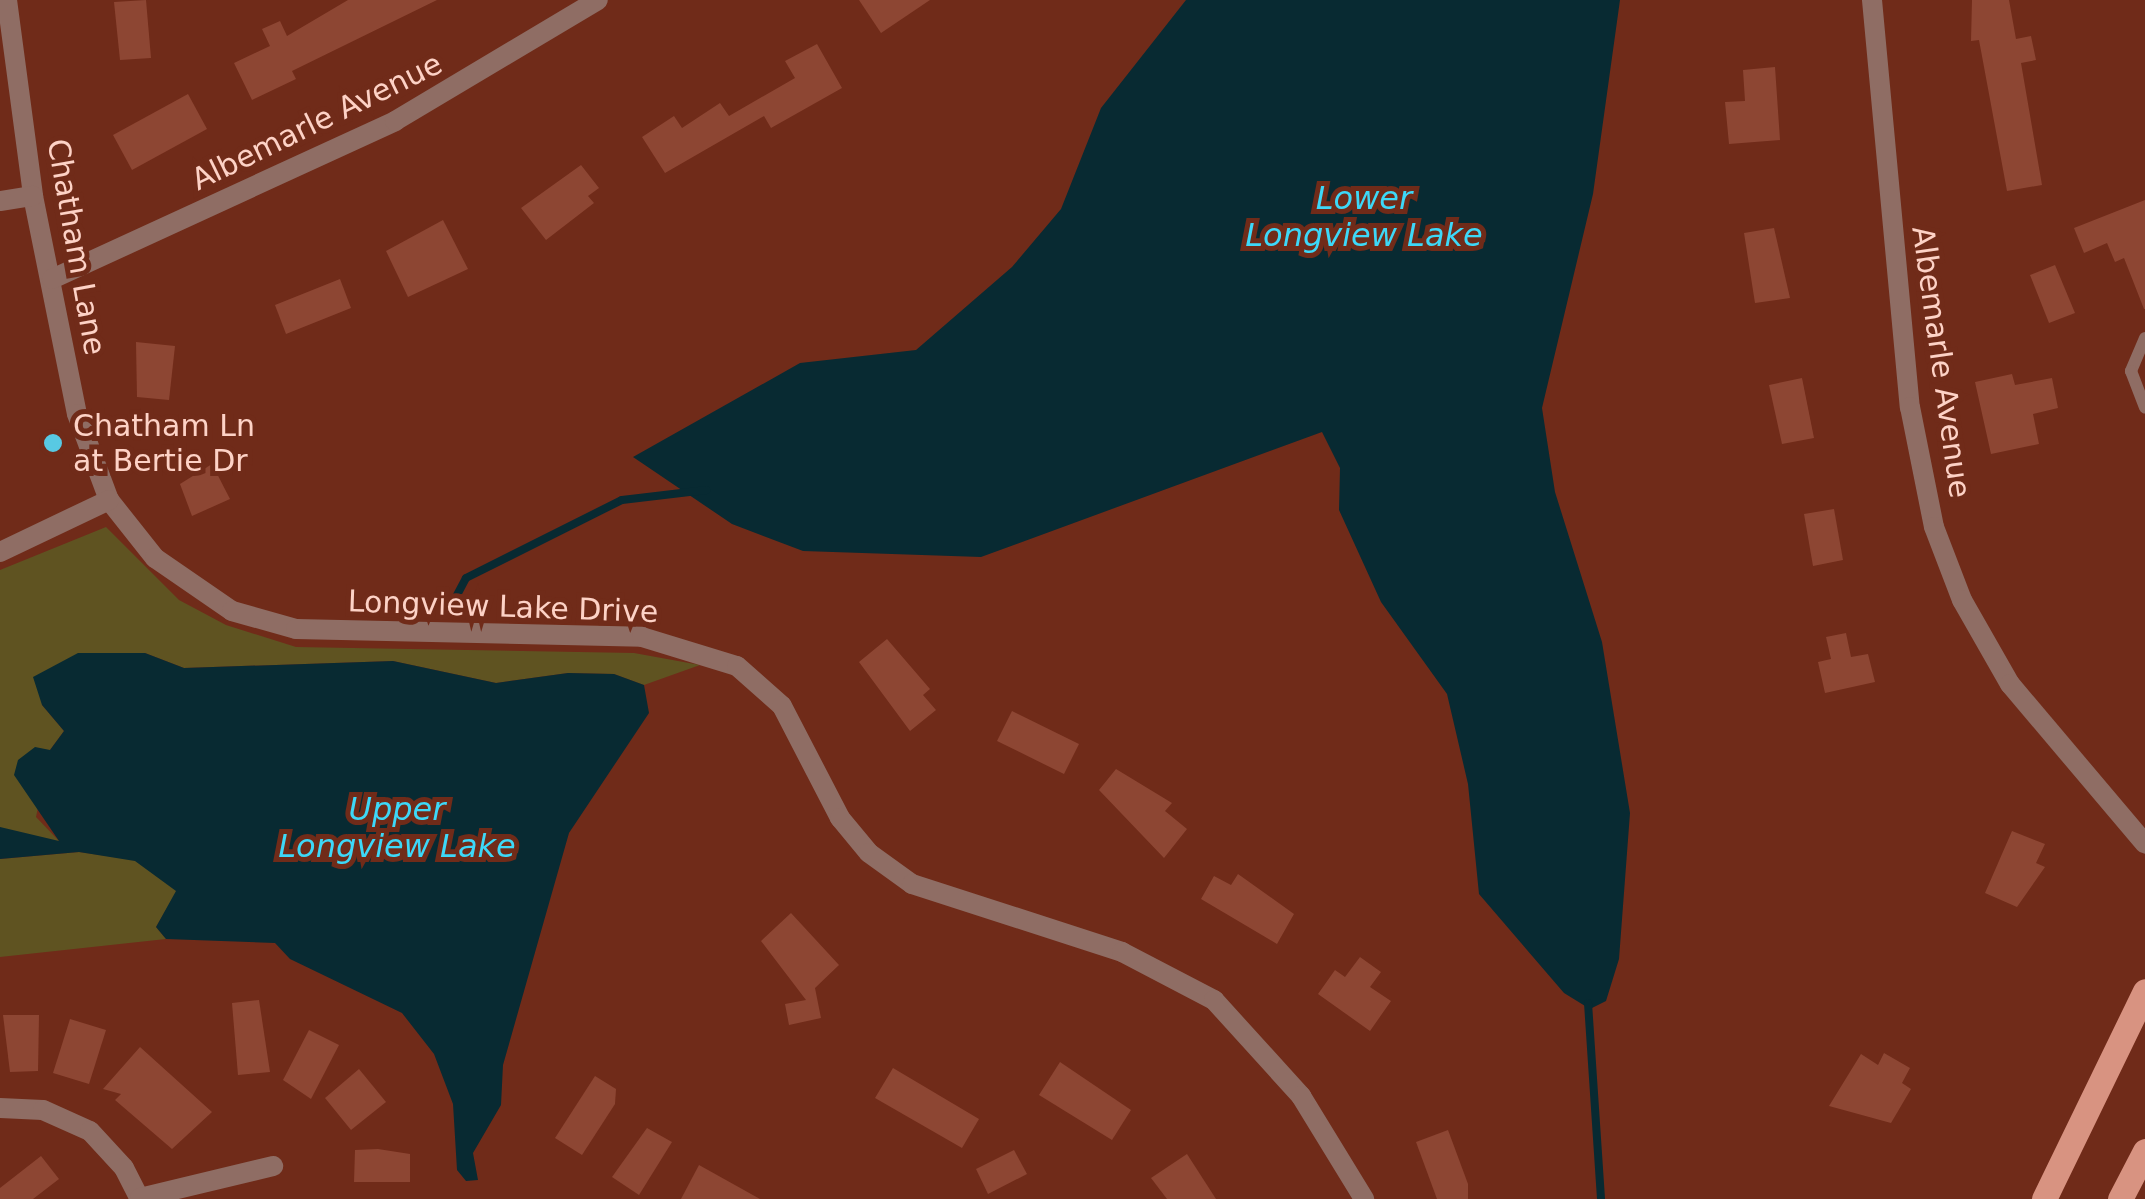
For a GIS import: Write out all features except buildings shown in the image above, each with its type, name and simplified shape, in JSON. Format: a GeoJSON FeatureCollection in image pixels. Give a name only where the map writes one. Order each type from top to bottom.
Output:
{"type":"FeatureCollection","features":[{"type":"Feature","properties":{"kind":"main road"},"geometry":{"type":"LineString","coordinates":[[2044,1199],[2145,991]]}},
{"type":"Feature","properties":{"kind":"main road"},"geometry":{"type":"LineString","coordinates":[[2120,1199],[2145,1151]]}},
{"type":"Feature","properties":{"kind":"street","name":"Chatham Lane"},"geometry":{"type":"LineString","coordinates":[[6,0],[33,196],[76,414],[109,500]]}},
{"type":"Feature","properties":{"kind":"street","name":"Albemarle Avenue"},"geometry":{"type":"LineString","coordinates":[[52,278],[395,121],[598,0]]}},
{"type":"Feature","properties":{"kind":"street","name":"Albemarle Avenue"},"geometry":{"type":"LineString","coordinates":[[1872,0],[1910,407],[1934,527],[1962,600],[2010,684],[2145,844]]}},
{"type":"Feature","properties":{"kind":"street"},"geometry":{"type":"LineString","coordinates":[[0,201],[33,196]]}},
{"type":"Feature","properties":{"kind":"street"},"geometry":{"type":"LineString","coordinates":[[0,552],[109,500]]}},
{"type":"Feature","properties":{"kind":"street","name":"Longview Lake Drive"},"geometry":{"type":"LineString","coordinates":[[109,500],[180,579],[258,620],[321,632],[642,637],[737,666],[782,706],[840,818],[869,853],[912,884],[1122,952],[1214,1000],[1301,1096],[1364,1199]]}},
{"type":"Feature","properties":{"kind":"street"},"geometry":{"type":"LineString","coordinates":[[0,1108],[43,1110],[90,1131],[140,1198],[274,1166]]}},
{"type":"Feature","properties":{"kind":"lane"},"geometry":{"type":"LineString","coordinates":[[2145,338],[2130,371],[2145,407]]}},
{"type":"Feature","properties":{"kind":"shaded area"},"geometry":{"type":"Polygon","coordinates":[[[106,527],[179,600],[226,625],[296,647],[634,653],[700,665],[644,685],[614,674],[568,673],[496,683],[393,661],[184,668],[145,653],[42,705],[64,731],[50,750],[36,817],[60,842],[13,835],[0,827],[0,570],[106,527]]]}},
{"type":"Feature","properties":{"kind":"shaded area"},"geometry":{"type":"Polygon","coordinates":[[[79,852],[135,860],[165,877],[177,891],[156,927],[166,939],[0,957],[0,859],[79,852]]]}},
{"type":"Feature","properties":{"kind":"water","name":"Lower Longview Lake"},"geometry":{"type":"Polygon","coordinates":[[[1186,0],[1620,0],[1593,194],[1542,408],[1555,492],[1602,642],[1630,813],[1619,959],[1606,1001],[1590,1009],[1564,993],[1479,894],[1468,784],[1447,694],[1381,602],[1339,510],[1340,468],[1322,432],[981,557],[803,551],[732,524],[633,457],[800,363],[916,350],[1012,267],[1061,209],[1101,108],[1186,0]]]}},
{"type":"Feature","properties":{"kind":"water","name":"Upper Longview Lake"},"geometry":{"type":"Polygon","coordinates":[[[78,653],[145,653],[184,668],[393,661],[496,683],[568,673],[614,674],[644,685],[649,713],[569,833],[503,1065],[501,1105],[473,1153],[478,1180],[466,1181],[457,1170],[453,1104],[434,1054],[402,1013],[290,959],[275,943],[166,939],[156,927],[176,891],[135,861],[79,852],[0,859],[0,827],[59,841],[14,775],[18,760],[35,747],[50,750],[64,731],[42,705],[33,677],[78,653]]]}},
{"type":"Feature","properties":{"kind":"waterway"},"geometry":{"type":"LineString","coordinates":[[448,612],[466,578],[622,500],[706,490]]}},
{"type":"Feature","properties":{"kind":"waterway"},"geometry":{"type":"LineString","coordinates":[[1588,1003],[1601,1199]]}},
{"type":"Feature","properties":{"kind":"place","name":"Chatham Ln at Bertie Dr"},"geometry":{"type":"Point","coordinates":[53,443]}}]}
